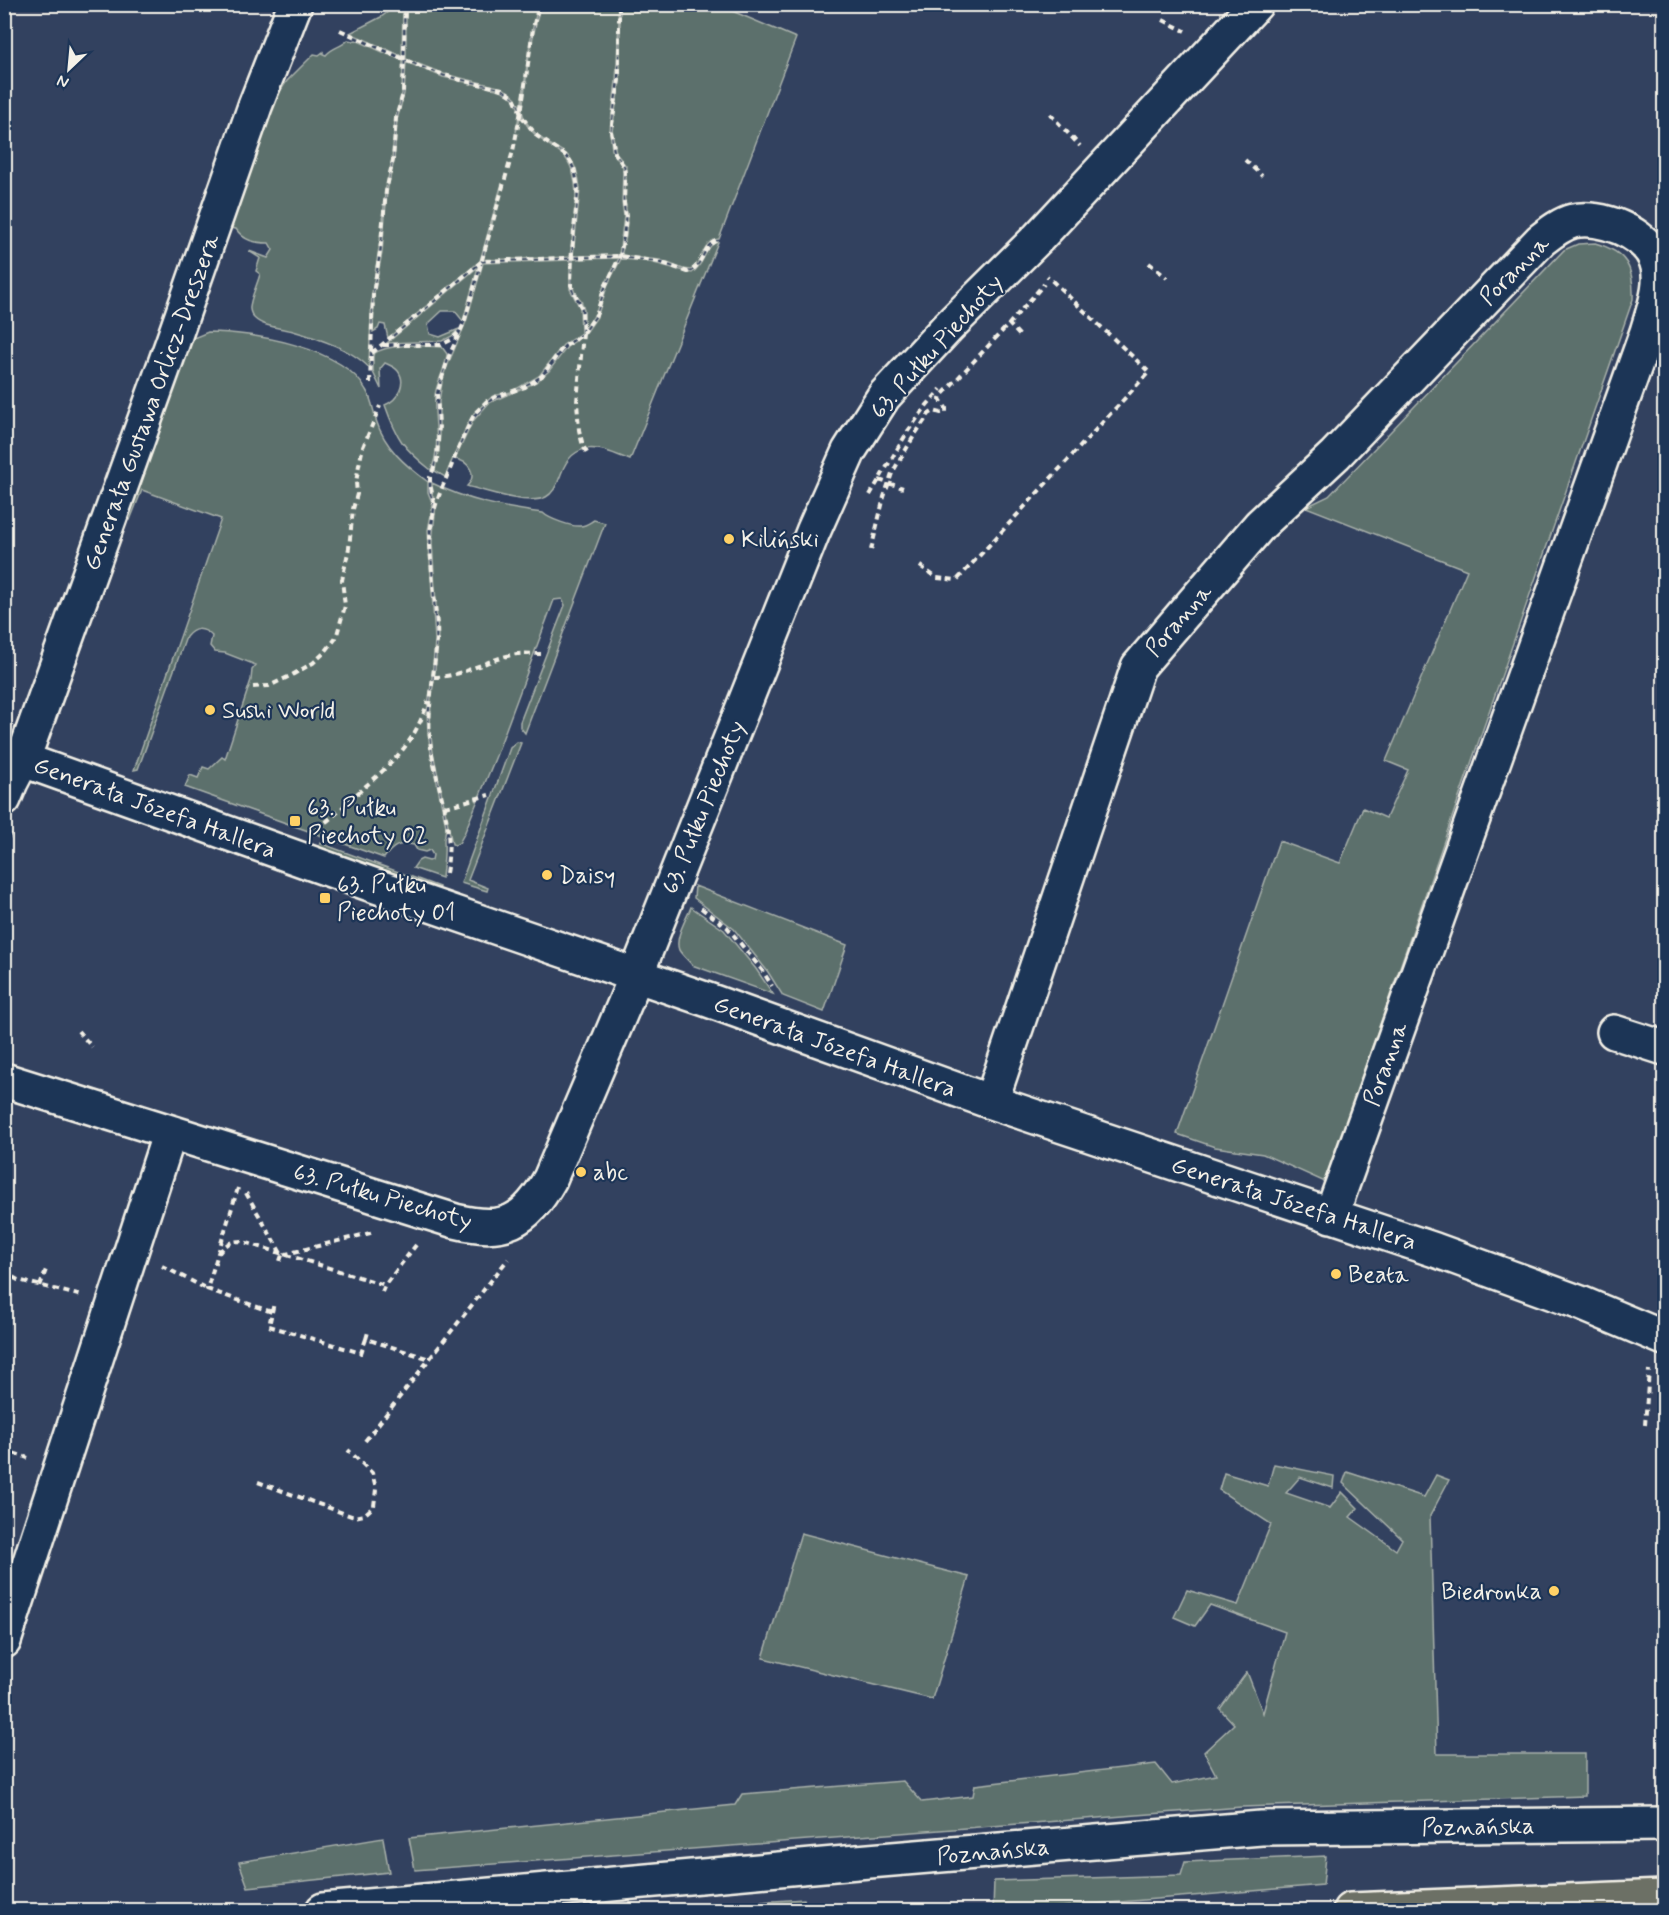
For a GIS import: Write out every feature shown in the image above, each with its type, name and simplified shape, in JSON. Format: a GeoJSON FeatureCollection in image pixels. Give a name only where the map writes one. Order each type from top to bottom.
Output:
{"type":"FeatureCollection","features":[{"type":"Feature","properties":{"kind":"main road"},"geometry":{"type":"LineString","coordinates":[[1350,1911],[1665,1897]]}},
{"type":"Feature","properties":{"kind":"street","name":"Generała Gustawa Orlicz-Dreszera"},"geometry":{"type":"LineString","coordinates":[[4,799],[10,782],[14,756],[172,344],[255,106],[295,4]]}},
{"type":"Feature","properties":{"kind":"street","name":"63. Pułku Piechoty"},"geometry":{"type":"LineString","coordinates":[[4,1080],[438,1216],[477,1225],[501,1225],[525,1214],[539,1198],[550,1179],[636,975],[813,532],[840,470],[860,432],[884,396],[1038,238],[1256,4]]}},
{"type":"Feature","properties":{"kind":"street","name":"Poranna"},"geometry":{"type":"LineString","coordinates":[[991,1102],[1138,667],[1260,525],[1335,455],[1541,240],[1553,230],[1572,222],[1587,220],[1608,223],[1631,233],[1660,260],[1658,292],[1647,332],[1331,1216]]}},
{"type":"Feature","properties":{"kind":"street","name":"Generała Józefa Hallera"},"geometry":{"type":"LineString","coordinates":[[14,756],[367,883],[636,975],[991,1102],[1435,1250],[1545,1290],[1665,1338]]}},
{"type":"Feature","properties":{"kind":"street"},"geometry":{"type":"LineString","coordinates":[[1614,1032],[1665,1048]]}},
{"type":"Feature","properties":{"kind":"street"},"geometry":{"type":"LineString","coordinates":[[7,1633],[170,1132]]}},
{"type":"Feature","properties":{"kind":"street","name":"Poznańska"},"geometry":{"type":"LineString","coordinates":[[323,1911],[1261,1828],[1665,1824]]}},
{"type":"Feature","properties":{"kind":"path"},"geometry":{"type":"LineString","coordinates":[[370,383],[373,294],[386,191],[393,160],[396,118],[403,93],[405,4]]}},
{"type":"Feature","properties":{"kind":"path"},"geometry":{"type":"LineString","coordinates":[[434,505],[430,477],[437,461],[438,394],[449,357],[461,330],[513,151],[539,4]]}},
{"type":"Feature","properties":{"kind":"path"},"geometry":{"type":"LineString","coordinates":[[309,831],[339,812],[403,751],[422,718],[434,677],[437,628],[430,544],[434,505],[475,413],[487,401],[525,387],[542,376],[563,347],[583,333],[597,313],[604,289],[620,256],[626,217],[625,173],[624,166],[615,153],[611,131],[619,80],[619,4]]}},
{"type":"Feature","properties":{"kind":"path"},"geometry":{"type":"LineString","coordinates":[[340,30],[423,68],[464,81],[502,89],[514,97],[523,118],[537,136],[568,157],[574,167],[578,188],[571,285],[582,309],[583,333],[577,402],[579,430],[583,446],[589,456]]}},
{"type":"Feature","properties":{"kind":"path"},"geometry":{"type":"LineString","coordinates":[[1050,114],[1102,169]]}},
{"type":"Feature","properties":{"kind":"path"},"geometry":{"type":"LineString","coordinates":[[1245,160],[1262,176]]}},
{"type":"Feature","properties":{"kind":"path"},"geometry":{"type":"LineString","coordinates":[[372,353],[482,261],[620,256],[659,262],[688,272],[696,269],[711,243],[718,240]]}},
{"type":"Feature","properties":{"kind":"path"},"geometry":{"type":"LineString","coordinates":[[1149,263],[1167,278]]}},
{"type":"Feature","properties":{"kind":"path"},"geometry":{"type":"LineString","coordinates":[[920,566],[937,578],[957,580],[1149,372],[1041,271]]}},
{"type":"Feature","properties":{"kind":"path"},"geometry":{"type":"LineString","coordinates":[[871,550],[888,483],[914,436],[929,414],[934,411],[947,414],[940,399],[941,396],[1049,278]]}},
{"type":"Feature","properties":{"kind":"path"},"geometry":{"type":"LineString","coordinates":[[1003,320],[1022,338]]}},
{"type":"Feature","properties":{"kind":"path"},"geometry":{"type":"LineString","coordinates":[[382,345],[441,345],[451,340],[461,330]]}},
{"type":"Feature","properties":{"kind":"path"},"geometry":{"type":"LineString","coordinates":[[441,345],[445,346],[449,357]]}},
{"type":"Feature","properties":{"kind":"path"},"geometry":{"type":"LineString","coordinates":[[868,497],[908,431],[927,405],[965,362]]}},
{"type":"Feature","properties":{"kind":"path"},"geometry":{"type":"LineString","coordinates":[[253,687],[269,686],[299,671],[319,657],[336,638],[343,620],[345,606],[342,580],[357,494],[356,482],[359,465],[363,447],[380,406]]}},
{"type":"Feature","properties":{"kind":"path"},"geometry":{"type":"LineString","coordinates":[[879,480],[903,488]]}},
{"type":"Feature","properties":{"kind":"path"},"geometry":{"type":"LineString","coordinates":[[434,677],[455,675],[509,655],[541,654]]}},
{"type":"Feature","properties":{"kind":"path"},"geometry":{"type":"LineString","coordinates":[[430,694],[431,747],[449,834],[449,857],[445,874]]}},
{"type":"Feature","properties":{"kind":"path"},"geometry":{"type":"LineString","coordinates":[[445,807],[489,795]]}},
{"type":"Feature","properties":{"kind":"path"},"geometry":{"type":"LineString","coordinates":[[698,906],[727,927],[762,970],[777,994]]}},
{"type":"Feature","properties":{"kind":"path"},"geometry":{"type":"LineString","coordinates":[[78,1031],[92,1047]]}},
{"type":"Feature","properties":{"kind":"path"},"geometry":{"type":"LineString","coordinates":[[207,1289],[239,1182],[282,1255],[280,1261]]}},
{"type":"Feature","properties":{"kind":"path"},"geometry":{"type":"LineString","coordinates":[[382,1292],[438,1216]]}},
{"type":"Feature","properties":{"kind":"path"},"geometry":{"type":"LineString","coordinates":[[282,1255],[382,1230]]}},
{"type":"Feature","properties":{"kind":"path"},"geometry":{"type":"LineString","coordinates":[[217,1256],[225,1245],[233,1241],[241,1241],[385,1285]]}},
{"type":"Feature","properties":{"kind":"path"},"geometry":{"type":"LineString","coordinates":[[132,1251],[207,1289],[272,1312]]}},
{"type":"Feature","properties":{"kind":"path"},"geometry":{"type":"LineString","coordinates":[[365,1442],[511,1255]]}},
{"type":"Feature","properties":{"kind":"path"},"geometry":{"type":"LineString","coordinates":[[40,1286],[47,1267]]}},
{"type":"Feature","properties":{"kind":"path"},"geometry":{"type":"LineString","coordinates":[[4,1272],[18,1280],[115,1303]]}},
{"type":"Feature","properties":{"kind":"path"},"geometry":{"type":"LineString","coordinates":[[274,1303],[269,1326],[361,1353],[368,1332]]}},
{"type":"Feature","properties":{"kind":"path"},"geometry":{"type":"LineString","coordinates":[[366,1339],[430,1359]]}},
{"type":"Feature","properties":{"kind":"path"},"geometry":{"type":"LineString","coordinates":[[258,1482],[354,1517],[364,1515],[374,1506],[376,1489],[372,1473],[348,1450]]}},
{"type":"Feature","properties":{"kind":"green space"},"geometry":{"type":"Polygon","coordinates":[[[397,5],[403,5],[402,56],[350,33],[381,17],[397,5]]]}},
{"type":"Feature","properties":{"kind":"green space"},"geometry":{"type":"Polygon","coordinates":[[[406,5],[539,5],[530,43],[521,108],[515,97],[503,88],[444,74],[406,59],[406,5]]]}},
{"type":"Feature","properties":{"kind":"green space"},"geometry":{"type":"Polygon","coordinates":[[[540,5],[617,5],[619,20],[616,81],[610,130],[612,150],[623,167],[624,216],[619,255],[573,256],[580,189],[578,176],[565,153],[536,134],[522,111],[529,55],[540,5]]]}},
{"type":"Feature","properties":{"kind":"green space"},"geometry":{"type":"Polygon","coordinates":[[[620,5],[718,5],[796,38],[719,239],[709,243],[691,270],[660,260],[621,256],[626,236],[627,217],[624,192],[626,166],[616,153],[612,131],[620,80],[620,5]]]}},
{"type":"Feature","properties":{"kind":"green space"},"geometry":{"type":"Polygon","coordinates":[[[348,40],[356,40],[403,61],[402,94],[395,119],[392,160],[385,192],[383,222],[372,293],[369,363],[371,370],[355,356],[324,341],[267,325],[254,318],[250,306],[260,274],[256,271],[260,258],[249,251],[268,258],[273,250],[269,243],[250,240],[236,229],[229,228],[266,119],[277,96],[287,81],[314,54],[319,55],[323,52],[326,55],[348,40]]]}},
{"type":"Feature","properties":{"kind":"green space"},"geometry":{"type":"Polygon","coordinates":[[[406,62],[443,77],[501,90],[513,98],[520,111],[516,132],[521,114],[527,126],[557,150],[572,170],[576,199],[575,215],[570,257],[483,260],[502,183],[480,261],[388,338],[385,325],[380,324],[373,332],[374,293],[382,253],[387,191],[394,161],[397,120],[404,94],[406,62]]]}},
{"type":"Feature","properties":{"kind":"green space"},"geometry":{"type":"Polygon","coordinates":[[[715,242],[718,242],[630,460],[599,449],[581,450],[567,462],[551,493],[538,499],[507,497],[467,486],[472,473],[468,466],[455,459],[473,421],[489,403],[536,382],[549,371],[567,347],[585,334],[597,317],[608,284],[621,259],[646,261],[692,273],[715,242]]]}},
{"type":"Feature","properties":{"kind":"green space"},"geometry":{"type":"Polygon","coordinates":[[[1595,243],[1615,251],[1626,263],[1632,278],[1633,299],[1325,1182],[1263,1154],[1215,1147],[1177,1134],[1279,841],[1340,863],[1363,808],[1386,818],[1408,770],[1386,761],[1467,570],[1306,507],[1329,496],[1564,250],[1578,244],[1595,243]]]}},
{"type":"Feature","properties":{"kind":"green space"},"geometry":{"type":"Polygon","coordinates":[[[619,258],[603,288],[596,313],[584,330],[584,310],[572,285],[573,259],[619,258]]]}},
{"type":"Feature","properties":{"kind":"green space"},"geometry":{"type":"Polygon","coordinates":[[[570,260],[570,289],[580,308],[581,333],[563,345],[539,376],[511,392],[493,396],[474,413],[445,477],[435,471],[439,445],[439,402],[443,376],[466,322],[483,263],[570,260]]]}},
{"type":"Feature","properties":{"kind":"green space"},"geometry":{"type":"Polygon","coordinates":[[[478,267],[463,321],[455,311],[442,311],[428,324],[430,334],[440,337],[459,329],[452,336],[442,341],[387,343],[478,267]]]}},
{"type":"Feature","properties":{"kind":"green space"},"geometry":{"type":"Polygon","coordinates":[[[208,332],[271,339],[318,353],[338,363],[354,375],[366,390],[380,430],[390,447],[428,482],[428,492],[433,505],[428,530],[435,640],[427,711],[431,753],[446,826],[442,878],[413,868],[422,859],[432,860],[433,855],[430,850],[425,852],[417,850],[414,845],[404,844],[390,850],[384,858],[185,787],[190,775],[198,778],[203,767],[209,769],[222,757],[225,759],[251,680],[252,670],[256,665],[225,653],[215,652],[210,646],[212,636],[205,631],[195,630],[186,637],[138,769],[134,770],[221,519],[142,490],[130,520],[126,517],[191,339],[208,332]]]}},
{"type":"Feature","properties":{"kind":"green space"},"geometry":{"type":"Polygon","coordinates":[[[407,345],[442,347],[447,354],[435,395],[437,442],[431,470],[402,442],[385,405],[390,403],[400,391],[401,376],[394,367],[385,363],[380,369],[381,389],[373,372],[373,354],[386,348],[407,345]]]}},
{"type":"Feature","properties":{"kind":"green space"},"geometry":{"type":"Polygon","coordinates":[[[432,483],[473,499],[543,513],[555,520],[576,526],[594,520],[605,523],[525,733],[520,727],[520,722],[565,605],[562,599],[554,600],[496,756],[464,834],[459,843],[455,845],[452,844],[430,729],[438,635],[432,542],[436,505],[432,494],[432,483]]]}},
{"type":"Feature","properties":{"kind":"green space"},"geometry":{"type":"Polygon","coordinates":[[[517,742],[521,743],[468,880],[488,888],[487,891],[461,883],[510,748],[517,742]]]}},
{"type":"Feature","properties":{"kind":"green space"},"geometry":{"type":"Polygon","coordinates":[[[320,843],[439,887],[438,889],[319,847],[320,843]]]}},
{"type":"Feature","properties":{"kind":"green space"},"geometry":{"type":"Polygon","coordinates":[[[695,886],[847,945],[824,1012],[783,996],[768,972],[734,929],[694,898],[695,886]]]}},
{"type":"Feature","properties":{"kind":"green space"},"geometry":{"type":"Polygon","coordinates":[[[691,907],[724,930],[773,994],[692,965],[680,952],[678,945],[691,907]]]}},
{"type":"Feature","properties":{"kind":"green space"},"geometry":{"type":"Polygon","coordinates":[[[1274,1464],[1334,1476],[1333,1488],[1300,1477],[1286,1493],[1330,1508],[1342,1492],[1358,1508],[1350,1517],[1396,1550],[1402,1539],[1343,1483],[1347,1472],[1424,1497],[1436,1475],[1449,1480],[1430,1516],[1437,1754],[1585,1754],[1585,1796],[1242,1807],[415,1870],[409,1838],[735,1805],[742,1794],[903,1781],[922,1802],[973,1796],[975,1785],[1156,1764],[1172,1784],[1216,1775],[1204,1752],[1234,1724],[1220,1709],[1247,1672],[1263,1713],[1285,1632],[1210,1605],[1195,1626],[1174,1617],[1187,1590],[1238,1605],[1271,1524],[1219,1490],[1224,1473],[1268,1486],[1274,1464]]]}},
{"type":"Feature","properties":{"kind":"green space"},"geometry":{"type":"Polygon","coordinates":[[[801,1533],[969,1577],[932,1699],[763,1658],[801,1533]]]}},
{"type":"Feature","properties":{"kind":"green space"},"geometry":{"type":"Polygon","coordinates":[[[383,1838],[389,1872],[248,1887],[239,1862],[383,1838]]]}},
{"type":"Feature","properties":{"kind":"green space"},"geometry":{"type":"Polygon","coordinates":[[[1326,1856],[1323,1885],[1024,1910],[993,1910],[994,1881],[1181,1875],[1185,1862],[1326,1856]]]}},
{"type":"Feature","properties":{"kind":"green space"},"geometry":{"type":"Polygon","coordinates":[[[804,1899],[806,1910],[709,1910],[716,1905],[804,1899]]]}},
{"type":"Feature","properties":{"kind":"place","name":"Kiliński"},"geometry":{"type":"Point","coordinates":[729,539]}},
{"type":"Feature","properties":{"kind":"place","name":"Sushi World"},"geometry":{"type":"Point","coordinates":[210,710]}},
{"type":"Feature","properties":{"kind":"place","name":"63. Pułku Piechoty 02"},"geometry":{"type":"Point","coordinates":[295,821]}},
{"type":"Feature","properties":{"kind":"place","name":"Daisy"},"geometry":{"type":"Point","coordinates":[547,875]}},
{"type":"Feature","properties":{"kind":"place","name":"63. Pułku Piechoty 01"},"geometry":{"type":"Point","coordinates":[325,898]}},
{"type":"Feature","properties":{"kind":"place","name":"abc"},"geometry":{"type":"Point","coordinates":[581,1172]}},
{"type":"Feature","properties":{"kind":"place","name":"Beata"},"geometry":{"type":"Point","coordinates":[1336,1274]}},
{"type":"Feature","properties":{"kind":"place","name":"Biedronka"},"geometry":{"type":"Point","coordinates":[1554,1591]}}]}
